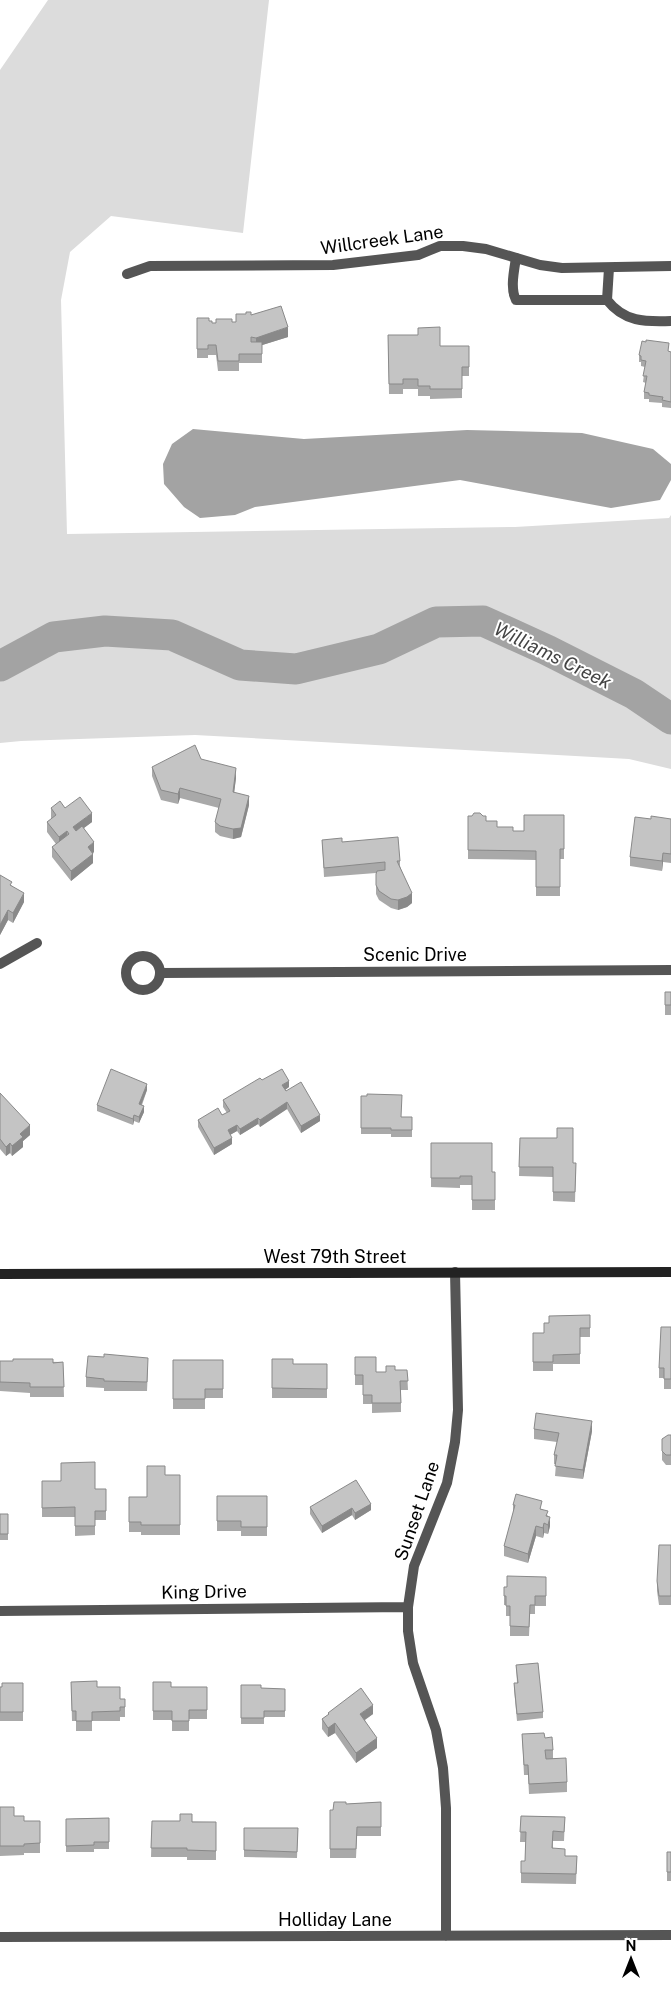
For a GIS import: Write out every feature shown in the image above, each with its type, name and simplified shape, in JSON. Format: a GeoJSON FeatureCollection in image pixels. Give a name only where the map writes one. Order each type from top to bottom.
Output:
{"type":"FeatureCollection","features":[{"type":"Feature","properties":{"kind":"main road","name":"West 79th Street"},"geometry":{"type":"LineString","coordinates":[[0,1274],[671,1272]]}},
{"type":"Feature","properties":{"kind":"street","name":"Willcreek Lane"},"geometry":{"type":"LineString","coordinates":[[127,274],[150,266],[333,265],[418,255],[440,246],[478,248],[540,265],[562,268],[671,266]]}},
{"type":"Feature","properties":{"kind":"street"},"geometry":{"type":"LineString","coordinates":[[516,258],[514,295],[516,300],[608,300]]}},
{"type":"Feature","properties":{"kind":"street"},"geometry":{"type":"LineString","coordinates":[[609,268],[608,300],[620,314],[637,321],[671,321]]}},
{"type":"Feature","properties":{"kind":"street"},"geometry":{"type":"LineString","coordinates":[[0,964],[37,943]]}},
{"type":"Feature","properties":{"kind":"street","name":"Scenic Drive"},"geometry":{"type":"LineString","coordinates":[[160,973],[671,970]]}},
{"type":"Feature","properties":{"kind":"street","name":"Sunset Lane"},"geometry":{"type":"LineString","coordinates":[[446,1936],[446,1808],[443,1768],[436,1730],[413,1663],[408,1631],[408,1607],[414,1566],[424,1535],[441,1498],[454,1451],[458,1410],[455,1272]]}},
{"type":"Feature","properties":{"kind":"street","name":"King Drive"},"geometry":{"type":"LineString","coordinates":[[0,1611],[408,1607]]}},
{"type":"Feature","properties":{"kind":"street","name":"Holliday Lane"},"geometry":{"type":"LineString","coordinates":[[0,1937],[671,1935]]}},
{"type":"Feature","properties":{"kind":"shaded area"},"geometry":{"type":"Polygon","coordinates":[[[48,0],[269,0],[243,233],[111,216],[70,252],[61,300],[67,534],[515,527],[669,518],[671,515],[671,769],[629,759],[195,735],[0,743],[0,70],[48,0]]]}},
{"type":"Feature","properties":{"kind":"shaded area"},"geometry":{"type":"Polygon","coordinates":[[[193,429],[304,439],[467,430],[582,433],[653,449],[671,464],[671,480],[660,500],[611,508],[460,480],[255,507],[235,515],[200,518],[184,507],[164,484],[163,464],[172,444],[193,429]]]}},
{"type":"Feature","properties":{"kind":"building"},"geometry":{"type":"Polygon","coordinates":[[[281,306],[288,327],[256,338],[251,337],[251,342],[262,342],[262,354],[239,354],[239,361],[218,361],[216,345],[208,345],[208,349],[197,349],[197,318],[209,318],[209,321],[212,321],[212,323],[216,323],[216,319],[232,319],[232,322],[236,322],[236,314],[251,312],[251,315],[281,306]]]}},
{"type":"Feature","properties":{"kind":"building"},"geometry":{"type":"Polygon","coordinates":[[[440,327],[440,346],[469,346],[469,367],[462,367],[462,389],[430,389],[430,386],[418,386],[418,379],[403,379],[403,384],[389,384],[388,335],[418,335],[418,328],[440,327]]]}},
{"type":"Feature","properties":{"kind":"building"},"geometry":{"type":"Polygon","coordinates":[[[646,340],[669,343],[668,351],[671,352],[671,402],[662,400],[663,397],[649,395],[649,393],[644,392],[647,376],[643,376],[646,361],[641,360],[639,355],[642,341],[646,342],[646,340]]]}},
{"type":"Feature","properties":{"kind":"building"},"geometry":{"type":"Polygon","coordinates":[[[195,745],[201,759],[236,768],[233,792],[249,796],[241,828],[233,829],[220,826],[215,822],[221,799],[180,788],[178,794],[161,790],[152,767],[195,745]]]}},
{"type":"Feature","properties":{"kind":"building"},"geometry":{"type":"Polygon","coordinates":[[[80,797],[92,813],[73,827],[76,831],[82,826],[94,842],[88,847],[93,854],[71,871],[52,847],[69,834],[67,831],[59,837],[47,822],[56,815],[51,808],[60,801],[65,808],[80,797]]]}},
{"type":"Feature","properties":{"kind":"building"},"geometry":{"type":"Polygon","coordinates":[[[474,813],[486,816],[486,821],[497,821],[497,827],[513,827],[513,831],[524,831],[524,815],[564,815],[564,849],[560,849],[560,887],[536,887],[536,851],[468,850],[468,816],[472,816],[474,813]]]}},
{"type":"Feature","properties":{"kind":"building"},"geometry":{"type":"Polygon","coordinates":[[[651,816],[671,819],[671,854],[663,853],[662,861],[630,857],[635,817],[651,819],[651,816]]]}},
{"type":"Feature","properties":{"kind":"building"},"geometry":{"type":"Polygon","coordinates":[[[398,837],[400,861],[397,861],[412,893],[407,897],[398,900],[391,899],[379,891],[376,885],[376,874],[377,871],[385,870],[385,862],[324,868],[322,840],[342,838],[342,842],[398,837]]]}},
{"type":"Feature","properties":{"kind":"building"},"geometry":{"type":"Polygon","coordinates":[[[0,875],[12,882],[10,885],[24,893],[13,913],[8,910],[0,925],[0,875]]]}},
{"type":"Feature","properties":{"kind":"building"},"geometry":{"type":"Polygon","coordinates":[[[665,992],[671,992],[671,1005],[665,1005],[665,992]]]}},
{"type":"Feature","properties":{"kind":"building"},"geometry":{"type":"Polygon","coordinates":[[[111,1069],[147,1084],[139,1104],[144,1106],[139,1117],[134,1115],[133,1119],[97,1105],[111,1069]]]}},
{"type":"Feature","properties":{"kind":"building"},"geometry":{"type":"Polygon","coordinates":[[[282,1069],[289,1081],[282,1085],[286,1091],[301,1082],[320,1115],[301,1126],[287,1102],[260,1120],[258,1118],[240,1129],[237,1125],[228,1130],[232,1138],[214,1148],[198,1120],[218,1108],[222,1115],[230,1111],[223,1100],[260,1078],[262,1080],[282,1069]]]}},
{"type":"Feature","properties":{"kind":"building"},"geometry":{"type":"Polygon","coordinates":[[[0,1093],[30,1125],[20,1134],[23,1137],[12,1146],[10,1143],[6,1147],[0,1139],[0,1093]]]}},
{"type":"Feature","properties":{"kind":"building"},"geometry":{"type":"Polygon","coordinates":[[[367,1094],[402,1095],[401,1117],[412,1117],[412,1130],[361,1128],[361,1096],[367,1096],[367,1094]]]}},
{"type":"Feature","properties":{"kind":"building"},"geometry":{"type":"Polygon","coordinates":[[[557,1128],[573,1128],[573,1163],[576,1163],[575,1192],[553,1192],[553,1167],[519,1167],[520,1138],[557,1138],[557,1128]]]}},
{"type":"Feature","properties":{"kind":"building"},"geometry":{"type":"Polygon","coordinates":[[[431,1143],[492,1143],[492,1172],[495,1172],[495,1200],[472,1200],[472,1176],[431,1178],[431,1143]]]}},
{"type":"Feature","properties":{"kind":"building"},"geometry":{"type":"Polygon","coordinates":[[[590,1315],[590,1328],[580,1328],[580,1354],[553,1355],[553,1362],[533,1362],[533,1333],[544,1333],[544,1323],[549,1323],[549,1316],[590,1315]]]}},
{"type":"Feature","properties":{"kind":"building"},"geometry":{"type":"Polygon","coordinates":[[[661,1327],[671,1327],[671,1379],[664,1379],[664,1368],[659,1368],[661,1327]]]}},
{"type":"Feature","properties":{"kind":"building"},"geometry":{"type":"Polygon","coordinates":[[[104,1354],[148,1358],[147,1382],[104,1381],[104,1379],[86,1377],[88,1356],[104,1357],[104,1354]]]}},
{"type":"Feature","properties":{"kind":"building"},"geometry":{"type":"Polygon","coordinates":[[[355,1357],[376,1357],[376,1372],[386,1372],[386,1366],[395,1366],[395,1370],[407,1370],[408,1381],[400,1381],[401,1403],[372,1403],[372,1395],[363,1395],[363,1375],[355,1375],[355,1357]]]}},
{"type":"Feature","properties":{"kind":"building"},"geometry":{"type":"Polygon","coordinates":[[[13,1359],[53,1359],[53,1363],[63,1362],[64,1387],[30,1387],[30,1383],[0,1382],[0,1361],[13,1361],[13,1359]]]}},
{"type":"Feature","properties":{"kind":"building"},"geometry":{"type":"Polygon","coordinates":[[[272,1359],[293,1359],[293,1364],[327,1364],[327,1389],[272,1388],[272,1359]]]}},
{"type":"Feature","properties":{"kind":"building"},"geometry":{"type":"Polygon","coordinates":[[[173,1360],[223,1360],[223,1389],[205,1389],[205,1399],[173,1399],[173,1360]]]}},
{"type":"Feature","properties":{"kind":"building"},"geometry":{"type":"Polygon","coordinates":[[[536,1413],[592,1421],[583,1470],[555,1466],[557,1455],[554,1455],[559,1433],[534,1429],[536,1413]]]}},
{"type":"Feature","properties":{"kind":"building"},"geometry":{"type":"Polygon","coordinates":[[[671,1435],[671,1455],[666,1455],[662,1451],[662,1439],[671,1435]]]}},
{"type":"Feature","properties":{"kind":"building"},"geometry":{"type":"Polygon","coordinates":[[[95,1462],[95,1489],[106,1489],[106,1511],[95,1511],[95,1526],[75,1526],[75,1507],[42,1508],[42,1481],[61,1481],[61,1463],[95,1462]]]}},
{"type":"Feature","properties":{"kind":"building"},"geometry":{"type":"Polygon","coordinates":[[[147,1466],[165,1466],[165,1475],[180,1475],[180,1525],[141,1525],[141,1522],[129,1522],[129,1497],[147,1497],[147,1466]]]}},
{"type":"Feature","properties":{"kind":"building"},"geometry":{"type":"Polygon","coordinates":[[[356,1480],[371,1504],[355,1513],[352,1508],[322,1526],[310,1507],[356,1480]]]}},
{"type":"Feature","properties":{"kind":"building"},"geometry":{"type":"Polygon","coordinates":[[[516,1494],[542,1501],[540,1509],[548,1511],[546,1516],[550,1517],[548,1525],[544,1523],[543,1528],[536,1526],[528,1554],[504,1546],[516,1494]]]}},
{"type":"Feature","properties":{"kind":"building"},"geometry":{"type":"Polygon","coordinates":[[[217,1496],[267,1496],[267,1527],[241,1527],[241,1521],[217,1521],[217,1496]]]}},
{"type":"Feature","properties":{"kind":"building"},"geometry":{"type":"Polygon","coordinates":[[[0,1514],[8,1514],[8,1534],[0,1534],[0,1514]]]}},
{"type":"Feature","properties":{"kind":"building"},"geometry":{"type":"Polygon","coordinates":[[[659,1545],[671,1545],[671,1596],[659,1596],[657,1581],[659,1545]]]}},
{"type":"Feature","properties":{"kind":"building"},"geometry":{"type":"Polygon","coordinates":[[[507,1576],[546,1577],[546,1596],[535,1596],[535,1605],[530,1605],[529,1627],[510,1626],[510,1606],[506,1606],[506,1596],[504,1596],[504,1587],[507,1587],[507,1576]]]}},
{"type":"Feature","properties":{"kind":"building"},"geometry":{"type":"Polygon","coordinates":[[[538,1663],[543,1712],[517,1714],[514,1683],[518,1683],[516,1665],[538,1663]]]}},
{"type":"Feature","properties":{"kind":"building"},"geometry":{"type":"Polygon","coordinates":[[[97,1681],[97,1687],[120,1687],[120,1699],[125,1699],[125,1707],[120,1707],[120,1711],[92,1712],[92,1721],[76,1721],[76,1711],[72,1711],[71,1682],[97,1681]]]}},
{"type":"Feature","properties":{"kind":"building"},"geometry":{"type":"Polygon","coordinates":[[[153,1682],[171,1682],[171,1687],[207,1687],[207,1710],[189,1710],[189,1721],[172,1721],[172,1711],[153,1711],[153,1682]]]}},
{"type":"Feature","properties":{"kind":"building"},"geometry":{"type":"Polygon","coordinates":[[[2,1683],[23,1683],[23,1712],[0,1712],[0,1687],[2,1687],[2,1683]]]}},
{"type":"Feature","properties":{"kind":"building"},"geometry":{"type":"Polygon","coordinates":[[[241,1685],[261,1685],[261,1688],[285,1689],[285,1711],[264,1711],[264,1718],[241,1718],[241,1685]]]}},
{"type":"Feature","properties":{"kind":"building"},"geometry":{"type":"Polygon","coordinates":[[[361,1688],[373,1705],[360,1714],[377,1738],[356,1753],[335,1723],[328,1728],[322,1719],[361,1688]]]}},
{"type":"Feature","properties":{"kind":"building"},"geometry":{"type":"Polygon","coordinates":[[[544,1733],[545,1738],[552,1737],[553,1750],[545,1750],[546,1759],[566,1758],[567,1782],[529,1784],[528,1765],[524,1765],[522,1734],[544,1733]]]}},
{"type":"Feature","properties":{"kind":"building"},"geometry":{"type":"Polygon","coordinates":[[[334,1802],[346,1802],[346,1804],[381,1802],[381,1827],[357,1827],[356,1849],[330,1849],[330,1810],[333,1810],[334,1802]]]}},
{"type":"Feature","properties":{"kind":"building"},"geometry":{"type":"Polygon","coordinates":[[[0,1807],[14,1807],[14,1816],[24,1816],[24,1821],[40,1821],[40,1843],[24,1844],[24,1846],[0,1846],[0,1807]]]}},
{"type":"Feature","properties":{"kind":"building"},"geometry":{"type":"Polygon","coordinates":[[[180,1814],[192,1814],[192,1822],[216,1822],[216,1851],[187,1850],[187,1848],[151,1848],[152,1821],[180,1821],[180,1814]]]}},
{"type":"Feature","properties":{"kind":"building"},"geometry":{"type":"Polygon","coordinates":[[[521,1816],[565,1817],[564,1832],[553,1831],[552,1848],[565,1849],[565,1856],[577,1856],[576,1874],[521,1873],[521,1861],[525,1861],[526,1832],[520,1832],[521,1816]]]}},
{"type":"Feature","properties":{"kind":"building"},"geometry":{"type":"Polygon","coordinates":[[[109,1818],[109,1842],[94,1842],[94,1845],[66,1846],[66,1819],[109,1818]]]}},
{"type":"Feature","properties":{"kind":"building"},"geometry":{"type":"Polygon","coordinates":[[[244,1828],[298,1828],[297,1852],[244,1850],[244,1828]]]}},
{"type":"Feature","properties":{"kind":"building"},"geometry":{"type":"Polygon","coordinates":[[[667,1852],[671,1852],[671,1872],[667,1872],[667,1852]]]}},
{"type":"Feature","properties":{"kind":"waterway","name":"Williams Creek"},"geometry":{"type":"LineString","coordinates":[[0,666],[54,637],[105,631],[172,635],[240,665],[296,669],[379,649],[436,622],[483,621],[547,650],[634,694],[671,719]]}}]}
